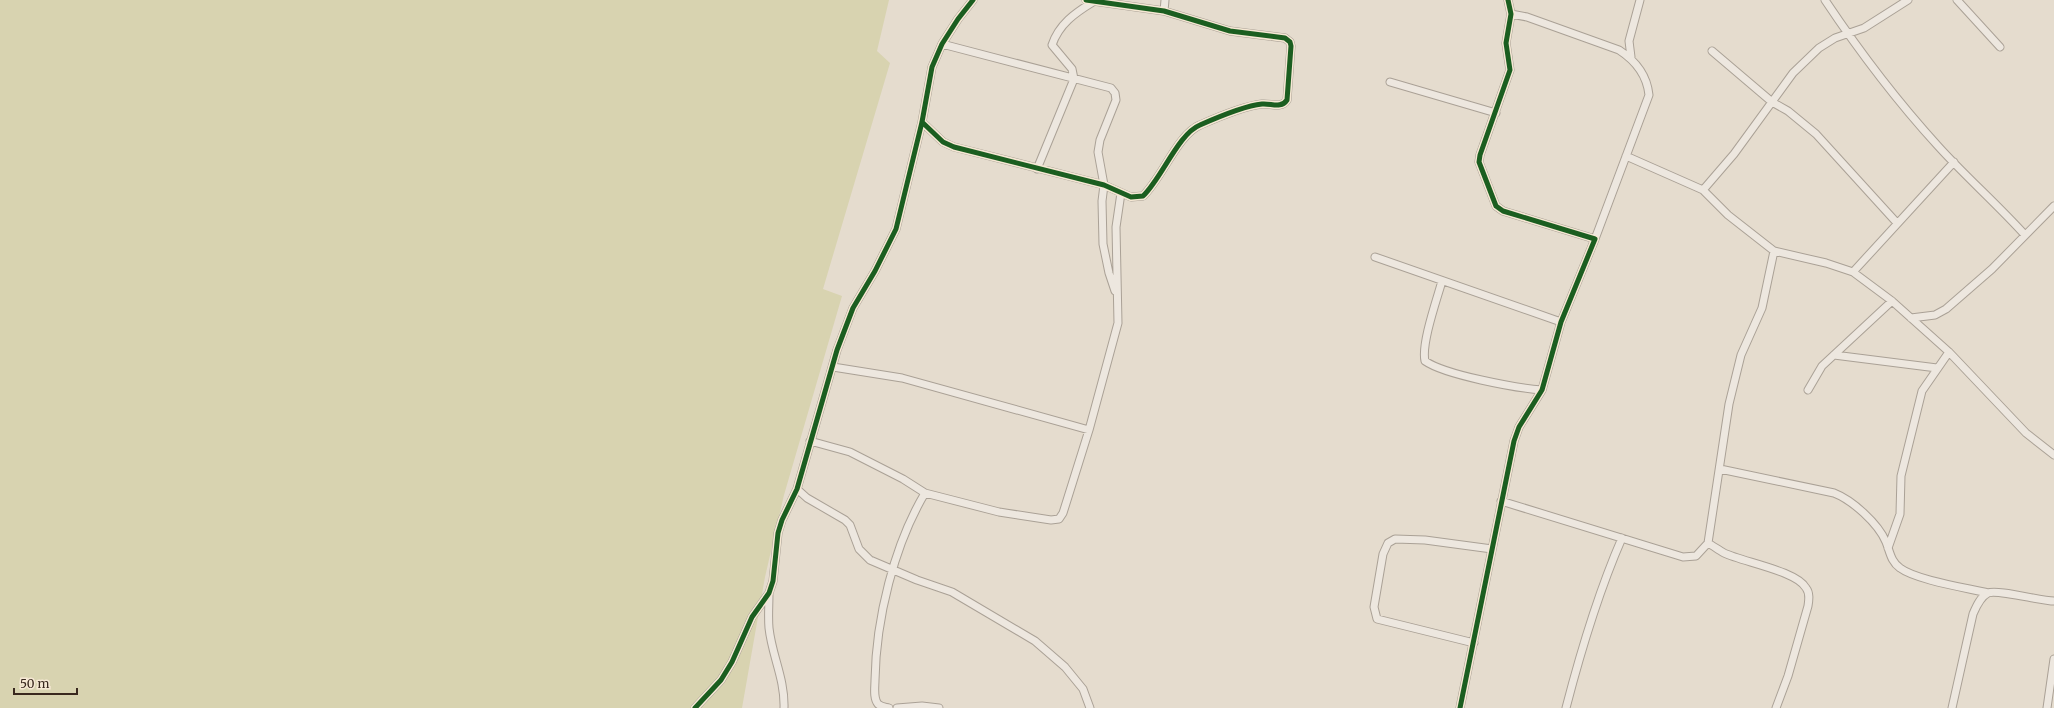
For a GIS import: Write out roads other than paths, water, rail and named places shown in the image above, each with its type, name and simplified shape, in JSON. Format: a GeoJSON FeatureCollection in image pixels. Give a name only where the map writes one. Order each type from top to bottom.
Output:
{"type":"FeatureCollection","features":[{"type":"Feature","properties":{"kind":"street"},"geometry":{"type":"LineString","coordinates":[[784,708],[784,685],[776,660],[769,628],[769,593],[778,533],[782,520],[797,489],[810,441],[853,308],[875,272],[896,229],[922,122],[932,67],[942,44],[958,19],[974,0]]}},
{"type":"Feature","properties":{"kind":"street"},"geometry":{"type":"LineString","coordinates":[[1164,11],[1165,0]]}},
{"type":"Feature","properties":{"kind":"street"},"geometry":{"type":"LineString","coordinates":[[1508,0],[1511,14],[1506,43],[1510,70],[1480,155],[1479,162],[1496,206],[1511,214],[1595,239]]}},
{"type":"Feature","properties":{"kind":"street"},"geometry":{"type":"LineString","coordinates":[[1630,57],[1629,41],[1640,0]]}},
{"type":"Feature","properties":{"kind":"street"},"geometry":{"type":"LineString","coordinates":[[1825,0],[1848,34],[1900,102],[1954,162],[2025,235]]}},
{"type":"Feature","properties":{"kind":"street"},"geometry":{"type":"LineString","coordinates":[[1703,190],[1734,154],[1793,73],[1819,48],[1835,38],[1864,28],[1908,0]]}},
{"type":"Feature","properties":{"kind":"street"},"geometry":{"type":"LineString","coordinates":[[1957,0],[2000,48]]}},
{"type":"Feature","properties":{"kind":"street"},"geometry":{"type":"LineString","coordinates":[[922,122],[943,142],[954,147],[1037,169],[1104,185],[1131,197],[1143,196],[1152,188],[1186,134],[1198,126],[1262,104],[1278,106],[1285,104],[1288,100],[1290,42],[1285,38],[1230,31],[1164,11],[1109,1],[1090,1],[1067,19],[1054,39],[1052,45],[1072,68],[1074,79],[1037,169]]}},
{"type":"Feature","properties":{"kind":"street"},"geometry":{"type":"LineString","coordinates":[[1460,708],[1474,644],[1507,470],[1518,427],[1542,390],[1561,322],[1595,239],[1649,95],[1648,82],[1630,57],[1619,50],[1528,17],[1511,14]]}},
{"type":"Feature","properties":{"kind":"street"},"geometry":{"type":"LineString","coordinates":[[942,44],[1111,88],[1115,93],[1116,100],[1100,140],[1098,152],[1104,185],[1102,201],[1103,244],[1108,273],[1117,297]]}},
{"type":"Feature","properties":{"kind":"street"},"geometry":{"type":"LineString","coordinates":[[1712,51],[1772,102],[1788,111],[1816,134],[1897,223]]}},
{"type":"Feature","properties":{"kind":"street"},"geometry":{"type":"LineString","coordinates":[[1390,82],[1496,113]]}},
{"type":"Feature","properties":{"kind":"street"},"geometry":{"type":"LineString","coordinates":[[1626,156],[1703,190],[1728,215],[1774,251],[1826,263],[1853,272],[1892,301],[1949,352],[2026,433],[2054,455]]}},
{"type":"Feature","properties":{"kind":"street"},"geometry":{"type":"LineString","coordinates":[[1853,272],[1954,162]]}},
{"type":"Feature","properties":{"kind":"street"},"geometry":{"type":"LineString","coordinates":[[810,441],[850,452],[903,479],[925,493],[999,512],[1051,520],[1059,519],[1063,513],[1089,430],[1118,323],[1116,227],[1121,193]]}},
{"type":"Feature","properties":{"kind":"street"},"geometry":{"type":"LineString","coordinates":[[1911,318],[1934,315],[1946,309],[1992,269],[2054,206]]}},
{"type":"Feature","properties":{"kind":"street"},"geometry":{"type":"LineString","coordinates":[[1501,501],[1691,558],[1696,556],[1708,543],[1733,390],[1741,355],[1762,308],[1774,251]]}},
{"type":"Feature","properties":{"kind":"street"},"geometry":{"type":"LineString","coordinates":[[1375,257],[1561,322]]}},
{"type":"Feature","properties":{"kind":"street"},"geometry":{"type":"LineString","coordinates":[[1442,281],[1429,329],[1424,355],[1425,361],[1443,369],[1498,384],[1521,389],[1542,390]]}},
{"type":"Feature","properties":{"kind":"street"},"geometry":{"type":"LineString","coordinates":[[1808,390],[1822,366],[1892,301]]}},
{"type":"Feature","properties":{"kind":"street"},"geometry":{"type":"LineString","coordinates":[[1888,548],[1900,514],[1901,476],[1922,391],[1949,352]]}},
{"type":"Feature","properties":{"kind":"street"},"geometry":{"type":"LineString","coordinates":[[1834,355],[1937,368]]}},
{"type":"Feature","properties":{"kind":"street"},"geometry":{"type":"LineString","coordinates":[[833,367],[902,378],[1089,430]]}},
{"type":"Feature","properties":{"kind":"street"},"geometry":{"type":"LineString","coordinates":[[1720,469],[1834,493],[1842,496],[1868,516],[1886,541],[1890,556],[1899,568],[1910,575],[1988,593],[2000,592],[2054,602]]}},
{"type":"Feature","properties":{"kind":"street"},"geometry":{"type":"LineString","coordinates":[[797,489],[807,498],[845,520],[850,525],[859,549],[870,560],[917,580],[952,592],[1035,641],[1066,667],[1083,689],[1090,708]]}},
{"type":"Feature","properties":{"kind":"street"},"geometry":{"type":"LineString","coordinates":[[889,708],[883,707],[877,703],[875,696],[875,670],[883,608],[909,524],[925,493]]}},
{"type":"Feature","properties":{"kind":"street"},"geometry":{"type":"LineString","coordinates":[[1566,708],[1577,664],[1602,586],[1622,538]]}},
{"type":"Feature","properties":{"kind":"street"},"geometry":{"type":"LineString","coordinates":[[1474,644],[1377,619],[1374,607],[1383,554],[1388,543],[1395,539],[1425,540],[1492,549]]}},
{"type":"Feature","properties":{"kind":"street"},"geometry":{"type":"LineString","coordinates":[[1708,543],[1723,553],[1788,574],[1798,580],[1806,588],[1809,597],[1808,606],[1788,676],[1776,708]]}},
{"type":"Feature","properties":{"kind":"street"},"geometry":{"type":"LineString","coordinates":[[695,708],[724,674],[732,662],[752,617],[769,593]]}},
{"type":"Feature","properties":{"kind":"street"},"geometry":{"type":"LineString","coordinates":[[1952,708],[1973,614],[1978,603],[1988,593]]}},
{"type":"Feature","properties":{"kind":"street"},"geometry":{"type":"LineString","coordinates":[[2047,708],[2054,659]]}},
{"type":"Feature","properties":{"kind":"street"},"geometry":{"type":"LineString","coordinates":[[897,708],[922,706],[939,708]]}}]}
